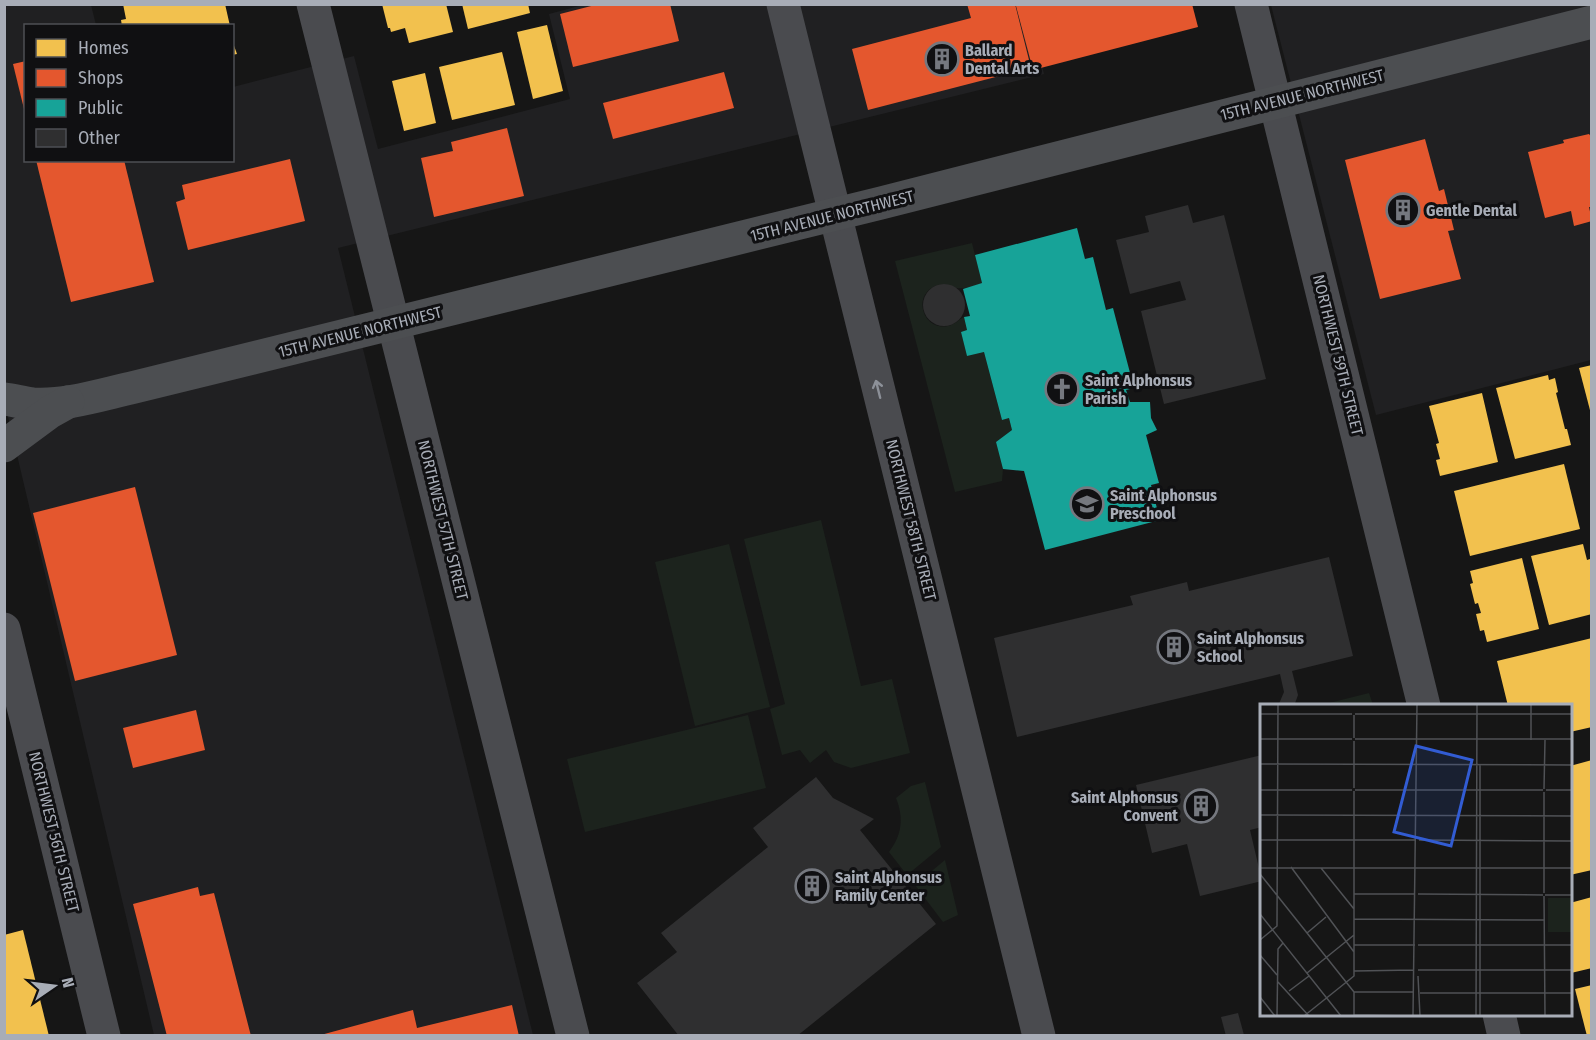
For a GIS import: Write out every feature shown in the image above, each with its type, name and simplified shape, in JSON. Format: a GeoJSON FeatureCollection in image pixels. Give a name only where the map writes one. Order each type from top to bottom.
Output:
{"type":"FeatureCollection","features":[{"type":"Feature","properties":{"kind":"main road","name":"15TH AVENUE NORTHWEST"},"geometry":{"type":"LineString","coordinates":[[4,399],[33,404],[70,401],[835,215],[1592,22]]}},
{"type":"Feature","properties":{"kind":"main road","name":"15TH AVENUE NORTHWEST"},"geometry":{"type":"LineString","coordinates":[[4,446],[50,412],[70,401]]}},
{"type":"Feature","properties":{"kind":"street","name":"NORTHWEST 57TH STREET"},"geometry":{"type":"LineString","coordinates":[[313,4],[573,1035]]}},
{"type":"Feature","properties":{"kind":"street","name":"NORTHWEST 58TH STREET"},"geometry":{"type":"LineString","coordinates":[[783,4],[1039,1035]]}},
{"type":"Feature","properties":{"kind":"street","name":"NORTHWEST 59TH STREET"},"geometry":{"type":"LineString","coordinates":[[1251,4],[1424,704]]}},
{"type":"Feature","properties":{"kind":"street","name":"NORTHWEST 56TH STREET"},"geometry":{"type":"LineString","coordinates":[[4,629],[104,1035]]}},
{"type":"Feature","properties":{"kind":"street"},"geometry":{"type":"LineString","coordinates":[[1499,1016],[1504,1035]]}},
{"type":"Feature","properties":{"kind":"shaded area"},"geometry":{"type":"Polygon","coordinates":[[[4,5],[91,5],[96,24],[24,24],[24,162],[234,162],[234,87],[354,56],[378,149],[570,99],[549,14],[583,5],[1027,5],[1044,74],[338,248],[533,1035],[154,1035],[5,404],[4,5]]]}},
{"type":"Feature","properties":{"kind":"shaded area"},"geometry":{"type":"Polygon","coordinates":[[[1271,5],[1591,5],[1591,360],[1376,415],[1271,5]]]}},
{"type":"Feature","properties":{"kind":"shaded area"},"geometry":{"type":"Polygon","coordinates":[[[972,243],[982,283],[969,288],[937,285],[927,292],[922,306],[928,319],[940,326],[950,325],[964,317],[967,330],[961,332],[967,356],[984,352],[1002,420],[1009,418],[1012,430],[996,442],[1003,469],[1002,481],[955,492],[895,261],[972,243]]]}},
{"type":"Feature","properties":{"kind":"shaded area"},"geometry":{"type":"Polygon","coordinates":[[[821,520],[861,686],[892,679],[910,753],[851,768],[834,762],[826,750],[810,763],[800,750],[782,755],[770,709],[785,704],[744,539],[821,520]]]}},
{"type":"Feature","properties":{"kind":"shaded area"},"geometry":{"type":"Polygon","coordinates":[[[729,544],[770,707],[695,726],[655,562],[729,544]]]}},
{"type":"Feature","properties":{"kind":"shaded area"},"geometry":{"type":"Polygon","coordinates":[[[1369,693],[1373,704],[1325,704],[1369,693]]]}},
{"type":"Feature","properties":{"kind":"shaded area"},"geometry":{"type":"Polygon","coordinates":[[[748,715],[766,788],[585,832],[567,759],[748,715]]]}},
{"type":"Feature","properties":{"kind":"shaded area"},"geometry":{"type":"Polygon","coordinates":[[[925,782],[941,847],[907,875],[889,852],[897,839],[901,819],[896,798],[911,786],[925,782]]]}},
{"type":"Feature","properties":{"kind":"shaded area"},"geometry":{"type":"Polygon","coordinates":[[[945,860],[958,915],[943,922],[915,885],[945,860]]]}},
{"type":"Feature","properties":{"kind":"building: Homes"},"geometry":{"type":"Polygon","coordinates":[[[123,4],[225,4],[230,24],[122,24],[121,20],[126,19],[123,4]]]}},
{"type":"Feature","properties":{"kind":"building: Homes"},"geometry":{"type":"Polygon","coordinates":[[[382,4],[446,4],[453,32],[409,43],[405,28],[391,32],[388,28],[382,4]]]}},
{"type":"Feature","properties":{"kind":"building: Homes"},"geometry":{"type":"Polygon","coordinates":[[[462,4],[528,4],[530,13],[468,29],[462,4]]]}},
{"type":"Feature","properties":{"kind":"building: Homes"},"geometry":{"type":"Polygon","coordinates":[[[547,25],[563,91],[533,99],[517,32],[547,25]]]}},
{"type":"Feature","properties":{"kind":"building: Homes"},"geometry":{"type":"Polygon","coordinates":[[[502,52],[515,105],[452,120],[439,67],[502,52]]]}},
{"type":"Feature","properties":{"kind":"building: Homes"},"geometry":{"type":"Polygon","coordinates":[[[425,73],[436,123],[404,131],[392,81],[425,73]]]}},
{"type":"Feature","properties":{"kind":"building: Homes"},"geometry":{"type":"Polygon","coordinates":[[[1592,365],[1592,414],[1591,414],[1579,368],[1592,365]]]}},
{"type":"Feature","properties":{"kind":"building: Homes"},"geometry":{"type":"Polygon","coordinates":[[[1548,375],[1549,380],[1555,378],[1558,392],[1556,393],[1571,445],[1515,459],[1496,388],[1548,375]]]}},
{"type":"Feature","properties":{"kind":"building: Homes"},"geometry":{"type":"Polygon","coordinates":[[[1482,393],[1498,462],[1440,476],[1436,460],[1440,459],[1436,444],[1439,443],[1429,406],[1482,393]]]}},
{"type":"Feature","properties":{"kind":"building: Homes"},"geometry":{"type":"Polygon","coordinates":[[[1564,464],[1580,529],[1470,556],[1454,491],[1564,464]]]}},
{"type":"Feature","properties":{"kind":"building: Homes"},"geometry":{"type":"Polygon","coordinates":[[[1583,544],[1587,560],[1590,559],[1592,567],[1592,614],[1549,625],[1531,556],[1583,544]]]}},
{"type":"Feature","properties":{"kind":"building: Homes"},"geometry":{"type":"Polygon","coordinates":[[[1522,558],[1539,629],[1487,642],[1484,630],[1480,631],[1476,614],[1481,613],[1478,603],[1475,604],[1470,584],[1473,583],[1470,571],[1522,558]]]}},
{"type":"Feature","properties":{"kind":"building: Homes"},"geometry":{"type":"Polygon","coordinates":[[[1592,638],[1592,727],[1572,732],[1572,704],[1508,704],[1497,661],[1592,638]]]}},
{"type":"Feature","properties":{"kind":"building: Homes"},"geometry":{"type":"Polygon","coordinates":[[[1592,760],[1592,870],[1572,875],[1572,765],[1592,760]]]}},
{"type":"Feature","properties":{"kind":"building: Homes"},"geometry":{"type":"Polygon","coordinates":[[[1592,897],[1592,968],[1572,973],[1572,902],[1592,897]]]}},
{"type":"Feature","properties":{"kind":"building: Homes"},"geometry":{"type":"Polygon","coordinates":[[[23,930],[49,1036],[4,1036],[4,935],[23,930]]]}},
{"type":"Feature","properties":{"kind":"building: Homes"},"geometry":{"type":"Polygon","coordinates":[[[1592,985],[1592,1036],[1587,1036],[1575,989],[1592,985]]]}},
{"type":"Feature","properties":{"kind":"building: Shops"},"geometry":{"type":"Polygon","coordinates":[[[599,4],[670,4],[679,41],[573,67],[560,14],[599,4]]]}},
{"type":"Feature","properties":{"kind":"building: Shops","name":"Ballard Dental Arts"},"geometry":{"type":"Polygon","coordinates":[[[967,4],[1015,4],[1031,68],[868,110],[852,49],[971,18],[967,4]]]}},
{"type":"Feature","properties":{"kind":"building: Shops"},"geometry":{"type":"Polygon","coordinates":[[[1022,4],[1192,4],[1198,27],[1033,70],[1016,6],[1022,4]]]}},
{"type":"Feature","properties":{"kind":"building: Shops"},"geometry":{"type":"Polygon","coordinates":[[[24,61],[24,109],[13,64],[24,61]]]}},
{"type":"Feature","properties":{"kind":"building: Shops"},"geometry":{"type":"Polygon","coordinates":[[[724,72],[734,108],[613,139],[603,103],[724,72]]]}},
{"type":"Feature","properties":{"kind":"building: Shops"},"geometry":{"type":"Polygon","coordinates":[[[507,128],[524,196],[434,217],[421,158],[453,151],[451,142],[507,128]]]}},
{"type":"Feature","properties":{"kind":"building: Shops"},"geometry":{"type":"Polygon","coordinates":[[[1589,134],[1592,138],[1592,207],[1589,207],[1592,221],[1574,226],[1571,211],[1545,218],[1528,152],[1589,134]]]}},
{"type":"Feature","properties":{"kind":"building: Shops","name":"Gentle Dental"},"geometry":{"type":"Polygon","coordinates":[[[1425,139],[1439,191],[1444,189],[1454,230],[1448,231],[1461,279],[1380,299],[1345,160],[1425,139]]]}},
{"type":"Feature","properties":{"kind":"building: Shops"},"geometry":{"type":"Polygon","coordinates":[[[290,159],[305,221],[188,250],[176,202],[185,199],[182,185],[290,159]]]}},
{"type":"Feature","properties":{"kind":"building: Shops"},"geometry":{"type":"Polygon","coordinates":[[[36,162],[124,162],[154,282],[71,302],[36,162]]]}},
{"type":"Feature","properties":{"kind":"building: Shops"},"geometry":{"type":"Polygon","coordinates":[[[135,487],[177,655],[75,681],[33,513],[135,487]]]}},
{"type":"Feature","properties":{"kind":"building: Shops"},"geometry":{"type":"Polygon","coordinates":[[[196,710],[205,750],[133,768],[123,728],[196,710]]]}},
{"type":"Feature","properties":{"kind":"building: Shops"},"geometry":{"type":"Polygon","coordinates":[[[198,887],[200,896],[214,893],[251,1036],[167,1036],[133,904],[198,887]]]}},
{"type":"Feature","properties":{"kind":"building: Shops"},"geometry":{"type":"Polygon","coordinates":[[[512,1005],[519,1036],[317,1036],[413,1010],[417,1028],[512,1005]]]}},
{"type":"Feature","properties":{"kind":"building: Public","name":"Saint Alphonsus Parish"},"geometry":{"type":"Polygon","coordinates":[[[1077,228],[1085,259],[1093,257],[1106,310],[1113,308],[1134,388],[1126,390],[1130,402],[1150,402],[1151,418],[1157,430],[1146,435],[1159,483],[1151,485],[1160,520],[1045,550],[1024,471],[1003,469],[996,442],[1012,430],[1009,418],[1002,420],[984,352],[967,356],[961,332],[967,330],[964,317],[970,316],[963,289],[982,283],[975,255],[1077,228]]]}},
{"type":"Feature","properties":{"kind":"building: Other"},"geometry":{"type":"Polygon","coordinates":[[[1188,205],[1193,223],[1224,215],[1266,379],[1164,404],[1141,311],[1186,300],[1180,281],[1130,294],[1116,240],[1149,232],[1145,216],[1188,205]]]}},
{"type":"Feature","properties":{"kind":"building: Other"},"geometry":{"type":"Polygon","coordinates":[[[944,284],[952,285],[959,290],[964,297],[964,313],[959,320],[952,325],[944,326],[936,325],[929,320],[924,313],[923,305],[924,297],[929,290],[936,285],[944,284]]]}},
{"type":"Feature","properties":{"kind":"building: Other","name":"Saint Alphonsus School"},"geometry":{"type":"Polygon","coordinates":[[[1329,557],[1353,656],[1292,671],[1298,695],[1295,704],[1279,704],[1284,692],[1280,674],[1017,737],[994,638],[1133,605],[1130,596],[1187,582],[1189,591],[1329,557]]]}},
{"type":"Feature","properties":{"kind":"building: Other","name":"Saint Alphonsus Convent"},"geometry":{"type":"Polygon","coordinates":[[[1260,755],[1260,828],[1250,830],[1260,881],[1200,896],[1187,844],[1152,853],[1136,785],[1260,755]]]}},
{"type":"Feature","properties":{"kind":"building: Other","name":"Saint Alphonsus Family Center"},"geometry":{"type":"Polygon","coordinates":[[[816,777],[833,798],[874,819],[860,830],[936,924],[797,1036],[679,1036],[637,983],[677,952],[661,933],[768,847],[753,828],[816,777]]]}},
{"type":"Feature","properties":{"kind":"building: Other"},"geometry":{"type":"Polygon","coordinates":[[[1238,1013],[1244,1035],[1226,1036],[1221,1017],[1238,1013]]]}},
{"type":"Feature","properties":{"kind":"place","name":"Ballard Dental Arts"},"geometry":{"type":"Point","coordinates":[942,59]}},
{"type":"Feature","properties":{"kind":"place","name":"Gentle Dental"},"geometry":{"type":"Point","coordinates":[1403,210]}},
{"type":"Feature","properties":{"kind":"place","name":"Saint Alphonsus Parish"},"geometry":{"type":"Point","coordinates":[1062,389]}},
{"type":"Feature","properties":{"kind":"place","name":"Saint Alphonsus Preschool"},"geometry":{"type":"Point","coordinates":[1087,504]}},
{"type":"Feature","properties":{"kind":"place","name":"Saint Alphonsus School"},"geometry":{"type":"Point","coordinates":[1174,647]}},
{"type":"Feature","properties":{"kind":"place","name":"Saint Alphonsus Convent"},"geometry":{"type":"Point","coordinates":[1201,806]}},
{"type":"Feature","properties":{"kind":"place","name":"Saint Alphonsus Family Center"},"geometry":{"type":"Point","coordinates":[812,886]}}]}
